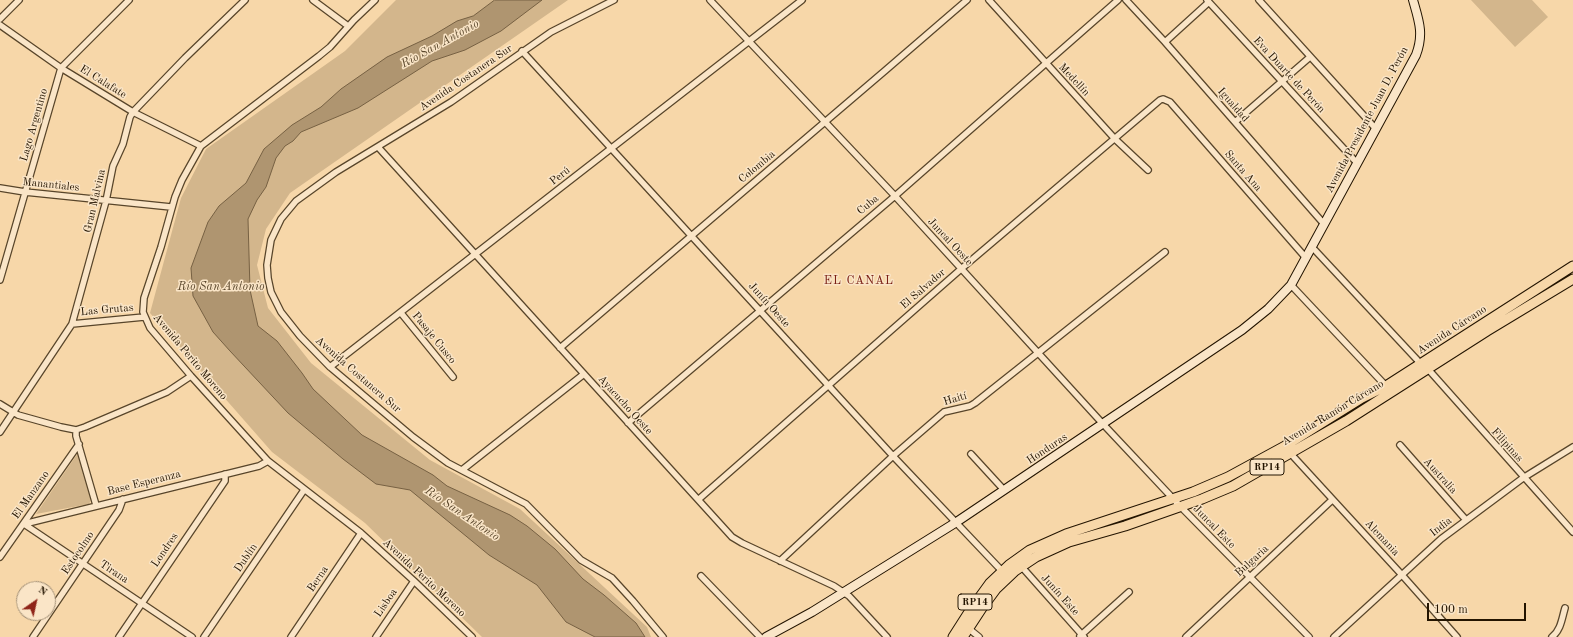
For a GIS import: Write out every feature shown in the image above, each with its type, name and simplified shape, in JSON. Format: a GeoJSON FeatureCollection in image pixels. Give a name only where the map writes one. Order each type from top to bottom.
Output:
{"type":"FeatureCollection","features":[{"type":"Feature","properties":{"kind":"main road","name":"Avenida Presidente Juan D. Perón"},"geometry":{"type":"LineString","coordinates":[[1312,247],[1420,46],[1420,27],[1413,0]]}},
{"type":"Feature","properties":{"kind":"main road","name":"Honduras"},"geometry":{"type":"LineString","coordinates":[[766,637],[812,612],[955,523],[1242,330],[1268,309],[1291,285],[1312,247]]}},
{"type":"Feature","properties":{"kind":"main road","name":"Avenida Cárcano"},"geometry":{"type":"LineString","coordinates":[[1386,386],[1425,367],[1573,266]]}},
{"type":"Feature","properties":{"kind":"main road","name":"Avenida Ramón Cárcano"},"geometry":{"type":"LineString","coordinates":[[963,637],[996,589],[1021,566],[1043,553],[1057,547],[1125,526],[1233,486],[1346,421],[1425,367],[1573,279]]}},
{"type":"Feature","properties":{"kind":"main road","name":"Avenida Ramón Cárcano"},"geometry":{"type":"LineString","coordinates":[[953,637],[984,591],[1002,571],[1023,555],[1048,541],[1173,499],[1228,477],[1285,446],[1362,398],[1386,386]]}},
{"type":"Feature","properties":{"kind":"main road"},"geometry":{"type":"LineString","coordinates":[[1180,506],[1179,503],[1181,501],[1217,487],[1228,477]]}},
{"type":"Feature","properties":{"kind":"main road"},"geometry":{"type":"LineString","coordinates":[[1125,526],[1136,517],[1171,504],[1174,502],[1173,499]]}},
{"type":"Feature","properties":{"kind":"street"},"geometry":{"type":"LineString","coordinates":[[0,19],[19,0]]}},
{"type":"Feature","properties":{"kind":"street","name":"Lago Argentino"},"geometry":{"type":"LineString","coordinates":[[0,280],[61,68],[129,0]]}},
{"type":"Feature","properties":{"kind":"street","name":"Gran Malvina"},"geometry":{"type":"LineString","coordinates":[[0,432],[72,324],[106,201],[113,166],[123,144],[132,112],[245,0]]}},
{"type":"Feature","properties":{"kind":"street"},"geometry":{"type":"LineString","coordinates":[[314,0],[348,26]]}},
{"type":"Feature","properties":{"kind":"street","name":"Avenida Perito Moreno"},"geometry":{"type":"LineString","coordinates":[[375,0],[348,26],[330,47],[310,64],[201,146],[182,180],[172,207],[142,308],[144,317],[150,328],[268,461],[361,533],[414,581],[472,637]]}},
{"type":"Feature","properties":{"kind":"street","name":"Avenida Costanera Sur"},"geometry":{"type":"LineString","coordinates":[[614,0],[566,23],[522,51],[451,102],[336,172],[296,201],[281,219],[271,240],[268,254],[268,278],[271,292],[281,312],[305,342],[330,367],[413,437],[448,463],[526,504],[581,560],[612,578],[663,637]]}},
{"type":"Feature","properties":{"kind":"street","name":"Juncal Oeste"},"geometry":{"type":"LineString","coordinates":[[710,0],[895,196],[1173,499]]}},
{"type":"Feature","properties":{"kind":"street","name":"Perú"},"geometry":{"type":"LineString","coordinates":[[330,367],[802,0]]}},
{"type":"Feature","properties":{"kind":"street","name":"Colombia"},"geometry":{"type":"LineString","coordinates":[[560,348],[967,0]]}},
{"type":"Feature","properties":{"kind":"street","name":"Medellín"},"geometry":{"type":"LineString","coordinates":[[989,0],[1115,139],[1148,170]]}},
{"type":"Feature","properties":{"kind":"street","name":"Cuba"},"geometry":{"type":"LineString","coordinates":[[628,423],[895,196],[1118,0]]}},
{"type":"Feature","properties":{"kind":"street","name":"Igualdad"},"geometry":{"type":"LineString","coordinates":[[1126,0],[1165,42],[1324,224]]}},
{"type":"Feature","properties":{"kind":"street"},"geometry":{"type":"LineString","coordinates":[[1259,0],[1376,129]]}},
{"type":"Feature","properties":{"kind":"street"},"geometry":{"type":"LineString","coordinates":[[1165,42],[1208,1]]}},
{"type":"Feature","properties":{"kind":"street","name":"Eva Duarte de Perón"},"geometry":{"type":"LineString","coordinates":[[1208,1],[1357,163]]}},
{"type":"Feature","properties":{"kind":"street","name":"El Calafate"},"geometry":{"type":"LineString","coordinates":[[0,25],[61,68],[132,112],[201,146]]}},
{"type":"Feature","properties":{"kind":"street","name":"Junín Oeste"},"geometry":{"type":"LineString","coordinates":[[522,51],[893,456],[1002,571]]}},
{"type":"Feature","properties":{"kind":"street"},"geometry":{"type":"LineString","coordinates":[[1235,122],[1310,57]]}},
{"type":"Feature","properties":{"kind":"street","name":"El Salvador"},"geometry":{"type":"LineString","coordinates":[[699,499],[962,269],[1115,139],[1156,102],[1163,99]]}},
{"type":"Feature","properties":{"kind":"street","name":"Santa Ana"},"geometry":{"type":"LineString","coordinates":[[1163,99],[1170,102],[1306,258]]}},
{"type":"Feature","properties":{"kind":"street","name":"Ayacucho Oeste"},"geometry":{"type":"LineString","coordinates":[[378,147],[732,537],[742,544],[844,592],[887,637]]}},
{"type":"Feature","properties":{"kind":"street","name":"Manantiales"},"geometry":{"type":"LineString","coordinates":[[0,188],[106,201],[172,207]]}},
{"type":"Feature","properties":{"kind":"street"},"geometry":{"type":"LineString","coordinates":[[1312,247],[1425,367]]}},
{"type":"Feature","properties":{"kind":"street","name":"Haití"},"geometry":{"type":"LineString","coordinates":[[780,561],[893,456],[944,412],[970,406],[975,403],[1165,252]]}},
{"type":"Feature","properties":{"kind":"street"},"geometry":{"type":"LineString","coordinates":[[1291,285],[1386,386]]}},
{"type":"Feature","properties":{"kind":"street","name":"Pasaje Cusco"},"geometry":{"type":"LineString","coordinates":[[401,313],[453,377]]}},
{"type":"Feature","properties":{"kind":"street","name":"Las Grutas"},"geometry":{"type":"LineString","coordinates":[[72,324],[144,317]]}},
{"type":"Feature","properties":{"kind":"street","name":"Filipinas"},"geometry":{"type":"LineString","coordinates":[[1425,367],[1573,532]]}},
{"type":"Feature","properties":{"kind":"street"},"geometry":{"type":"LineString","coordinates":[[462,470],[584,374]]}},
{"type":"Feature","properties":{"kind":"street"},"geometry":{"type":"LineString","coordinates":[[0,404],[18,415],[76,430],[167,392],[191,376]]}},
{"type":"Feature","properties":{"kind":"street"},"geometry":{"type":"LineString","coordinates":[[76,430],[96,505]]}},
{"type":"Feature","properties":{"kind":"street","name":"El Manzano"},"geometry":{"type":"LineString","coordinates":[[0,557],[79,444]]}},
{"type":"Feature","properties":{"kind":"street","name":"Australia"},"geometry":{"type":"LineString","coordinates":[[1400,445],[1466,520]]}},
{"type":"Feature","properties":{"kind":"street","name":"India"},"geometry":{"type":"LineString","coordinates":[[1334,637],[1434,545],[1523,478],[1573,447]]}},
{"type":"Feature","properties":{"kind":"street"},"geometry":{"type":"LineString","coordinates":[[971,454],[1004,490]]}},
{"type":"Feature","properties":{"kind":"street","name":"Alemania"},"geometry":{"type":"LineString","coordinates":[[1291,454],[1457,637]]}},
{"type":"Feature","properties":{"kind":"street","name":"Base Esperanza"},"geometry":{"type":"LineString","coordinates":[[24,524],[259,466],[268,461]]}},
{"type":"Feature","properties":{"kind":"street","name":"Londres"},"geometry":{"type":"LineString","coordinates":[[119,637],[225,481],[225,474]]}},
{"type":"Feature","properties":{"kind":"street","name":"Dublín"},"geometry":{"type":"LineString","coordinates":[[204,637],[304,490]]}},
{"type":"Feature","properties":{"kind":"street","name":"Estocolmo"},"geometry":{"type":"LineString","coordinates":[[33,637],[119,510],[123,499]]}},
{"type":"Feature","properties":{"kind":"street","name":"Juncal Este"},"geometry":{"type":"LineString","coordinates":[[1173,499],[1309,637]]}},
{"type":"Feature","properties":{"kind":"street","name":"Bulgaria"},"geometry":{"type":"LineString","coordinates":[[1186,637],[1332,500]]}},
{"type":"Feature","properties":{"kind":"street","name":"Tirana"},"geometry":{"type":"LineString","coordinates":[[24,524],[192,637]]}},
{"type":"Feature","properties":{"kind":"street","name":"Berna"},"geometry":{"type":"LineString","coordinates":[[291,637],[361,533]]}},
{"type":"Feature","properties":{"kind":"street","name":"Junín Este"},"geometry":{"type":"LineString","coordinates":[[1021,566],[1082,636]]}},
{"type":"Feature","properties":{"kind":"street"},"geometry":{"type":"LineString","coordinates":[[702,576],[760,637]]}},
{"type":"Feature","properties":{"kind":"street","name":"Lisboa"},"geometry":{"type":"LineString","coordinates":[[376,637],[414,581]]}},
{"type":"Feature","properties":{"kind":"street"},"geometry":{"type":"LineString","coordinates":[[1082,636],[1129,592]]}},
{"type":"Feature","properties":{"kind":"street"},"geometry":{"type":"LineString","coordinates":[[1552,637],[1560,627],[1565,608]]}},
{"type":"Feature","properties":{"kind":"street"},"geometry":{"type":"LineString","coordinates":[[968,628],[979,637]]}},
{"type":"Feature","properties":{"kind":"street"},"geometry":{"type":"LineString","coordinates":[[462,637],[466,632]]}},
{"type":"Feature","properties":{"kind":"shaded area"},"geometry":{"type":"Polygon","coordinates":[[[396,0],[568,0],[290,193],[266,229],[257,265],[268,308],[311,363],[430,460],[520,509],[647,627],[651,637],[482,637],[365,523],[272,452],[150,313],[181,198],[206,149],[345,51],[396,0]]]}},
{"type":"Feature","properties":{"kind":"shaded area"},"geometry":{"type":"Polygon","coordinates":[[[1471,0],[1532,0],[1548,17],[1515,47],[1471,0]]]}},
{"type":"Feature","properties":{"kind":"shaded area"},"geometry":{"type":"Polygon","coordinates":[[[78,453],[91,500],[89,504],[36,514],[78,453]]]}},
{"type":"Feature","properties":{"kind":"water","name":"Río San Antonio"},"geometry":{"type":"Polygon","coordinates":[[[495,0],[542,0],[501,31],[465,50],[432,61],[358,108],[301,132],[293,141],[285,146],[276,158],[266,187],[257,200],[248,219],[250,290],[258,326],[277,341],[313,389],[362,435],[433,475],[447,486],[510,515],[527,526],[555,549],[583,579],[636,623],[645,637],[595,637],[566,622],[537,585],[489,555],[410,490],[376,484],[343,459],[288,413],[213,332],[193,296],[191,268],[208,222],[219,206],[246,183],[264,149],[292,125],[321,107],[341,89],[387,57],[432,36],[457,21],[473,16],[495,0]]]}},
{"type":"Feature","properties":{"kind":"district","name":"EL CANAL"},"geometry":{"type":"Point","coordinates":[859,281]}}]}
